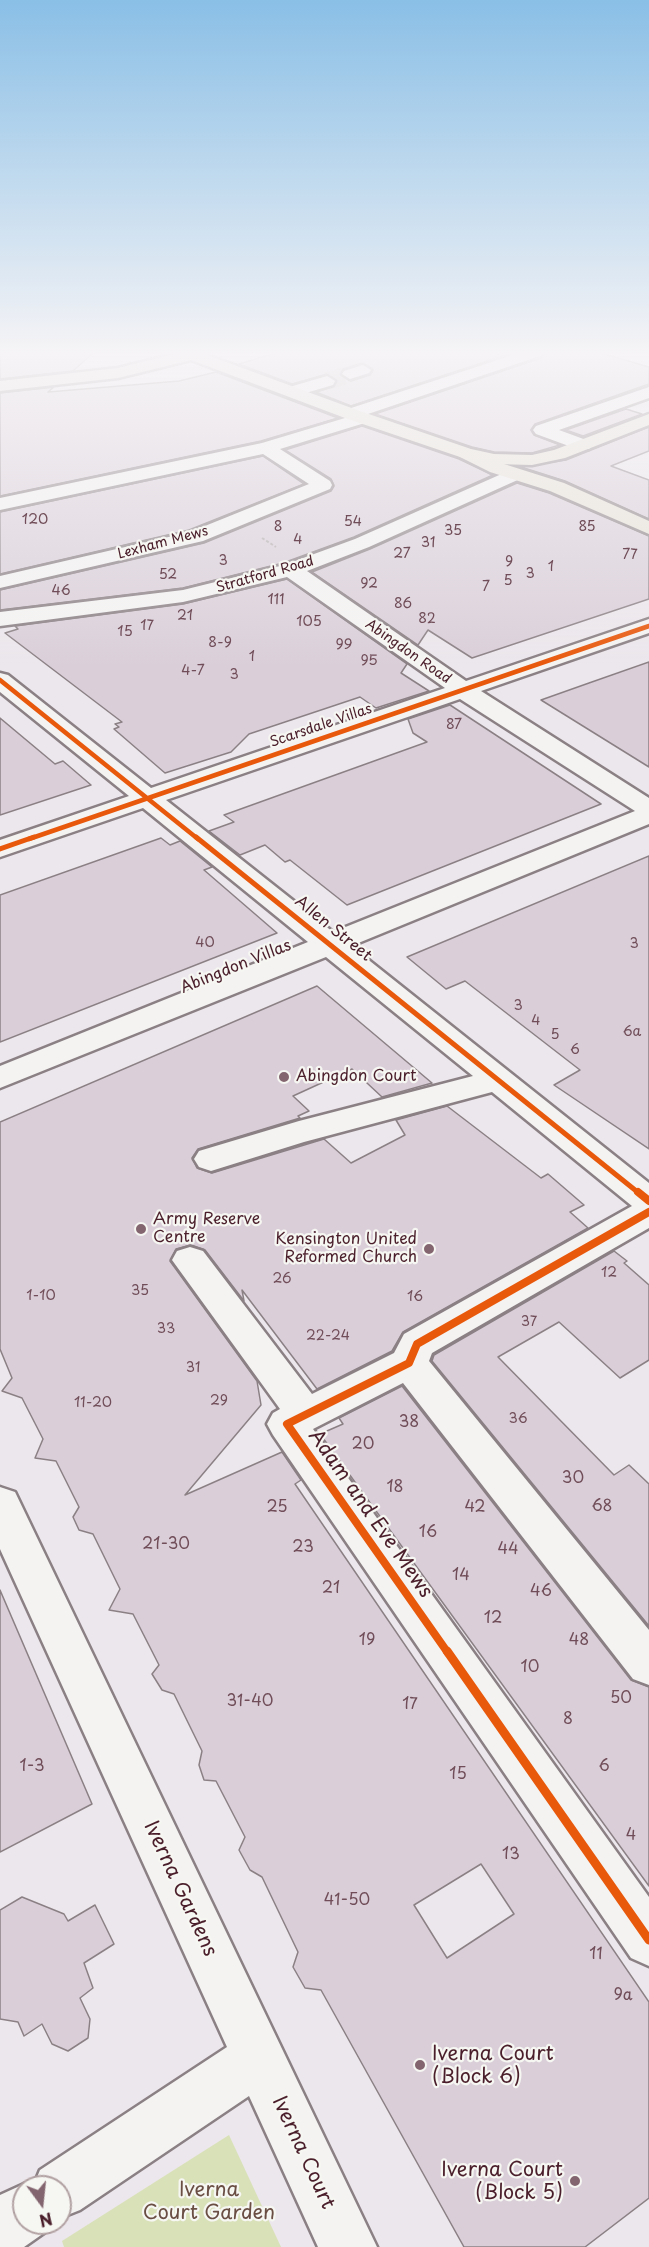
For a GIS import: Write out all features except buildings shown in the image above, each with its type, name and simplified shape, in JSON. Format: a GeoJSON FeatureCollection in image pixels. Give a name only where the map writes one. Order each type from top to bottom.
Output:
{"type":"FeatureCollection","features":[{"type":"Feature","properties":{"kind":"main road"},"geometry":{"type":"LineString","coordinates":[[477,458],[515,474],[548,483],[649,528]]}},
{"type":"Feature","properties":{"kind":"main road"},"geometry":{"type":"LineString","coordinates":[[501,458],[517,460],[532,458]]}},
{"type":"Feature","properties":{"kind":"main road"},"geometry":{"type":"LineString","coordinates":[[548,483],[535,469],[540,463],[551,458]]}},
{"type":"Feature","properties":{"kind":"street"},"geometry":{"type":"LineString","coordinates":[[0,504],[219,458]]}},
{"type":"Feature","properties":{"kind":"street","name":"Lexham Mews"},"geometry":{"type":"LineString","coordinates":[[0,582],[196,537],[323,484],[282,458]]}},
{"type":"Feature","properties":{"kind":"street","name":"Stratford Road"},"geometry":{"type":"LineString","coordinates":[[0,619],[183,596],[291,570],[362,543],[515,474]]}},
{"type":"Feature","properties":{"kind":"street","name":"Abingdon Road"},"geometry":{"type":"LineString","coordinates":[[291,570],[463,690],[649,808]]}},
{"type":"Feature","properties":{"kind":"street","name":"Scarsdale Villas"},"geometry":{"type":"LineString","coordinates":[[0,849],[649,626]]}},
{"type":"Feature","properties":{"kind":"street","name":"Allen Street"},"geometry":{"type":"LineString","coordinates":[[0,680],[649,1201]]}},
{"type":"Feature","properties":{"kind":"street","name":"Abingdon Villas"},"geometry":{"type":"LineString","coordinates":[[0,1078],[649,815]]}},
{"type":"Feature","properties":{"kind":"street"},"geometry":{"type":"LineString","coordinates":[[211,1159],[299,1132],[498,1080]]}},
{"type":"Feature","properties":{"kind":"street","name":"Adam and Eve Mews"},"geometry":{"type":"LineString","coordinates":[[649,1212],[417,1344],[408,1363],[287,1424],[649,1940]]}},
{"type":"Feature","properties":{"kind":"street","name":"Adam and Eve Mews"},"geometry":{"type":"LineString","coordinates":[[190,1260],[305,1414]]}},
{"type":"Feature","properties":{"kind":"street"},"geometry":{"type":"LineString","coordinates":[[408,1363],[649,1664]]}},
{"type":"Feature","properties":{"kind":"street","name":"Iverna Gardens"},"geometry":{"type":"LineString","coordinates":[[0,1504],[259,2058]]}},
{"type":"Feature","properties":{"kind":"street"},"geometry":{"type":"LineString","coordinates":[[72,2182],[259,2058]]}},
{"type":"Feature","properties":{"kind":"street","name":"Iverna Court"},"geometry":{"type":"LineString","coordinates":[[259,2058],[348,2247]]}},
{"type":"Feature","properties":{"kind":"green space","name":"Iverna Court Garden"},"geometry":{"type":"Polygon","coordinates":[[[229,2135],[281,2247],[64,2247],[62,2241],[229,2135]]]}},
{"type":"Feature","properties":{"kind":"cycle path"},"geometry":{"type":"LineString","coordinates":[[0,849],[649,626]]}},
{"type":"Feature","properties":{"kind":"cycle path"},"geometry":{"type":"LineString","coordinates":[[0,680],[649,1201]]}},
{"type":"Feature","properties":{"kind":"cycle path"},"geometry":{"type":"LineString","coordinates":[[649,1212],[417,1344],[409,1363],[287,1424],[649,1940]]}},
{"type":"Feature","properties":{"kind":"place","name":"Abingdon Court"},"geometry":{"type":"Point","coordinates":[284,1077]}},
{"type":"Feature","properties":{"kind":"place","name":"Army Reserve Centre"},"geometry":{"type":"Point","coordinates":[141,1229]}},
{"type":"Feature","properties":{"kind":"place","name":"Kensington United Reformed Church"},"geometry":{"type":"Point","coordinates":[429,1249]}},
{"type":"Feature","properties":{"kind":"place","name":"Iverna Court (Block 6)"},"geometry":{"type":"Point","coordinates":[420,2065]}},
{"type":"Feature","properties":{"kind":"place","name":"Iverna Court (Block 5)"},"geometry":{"type":"Point","coordinates":[575,2181]}}]}
